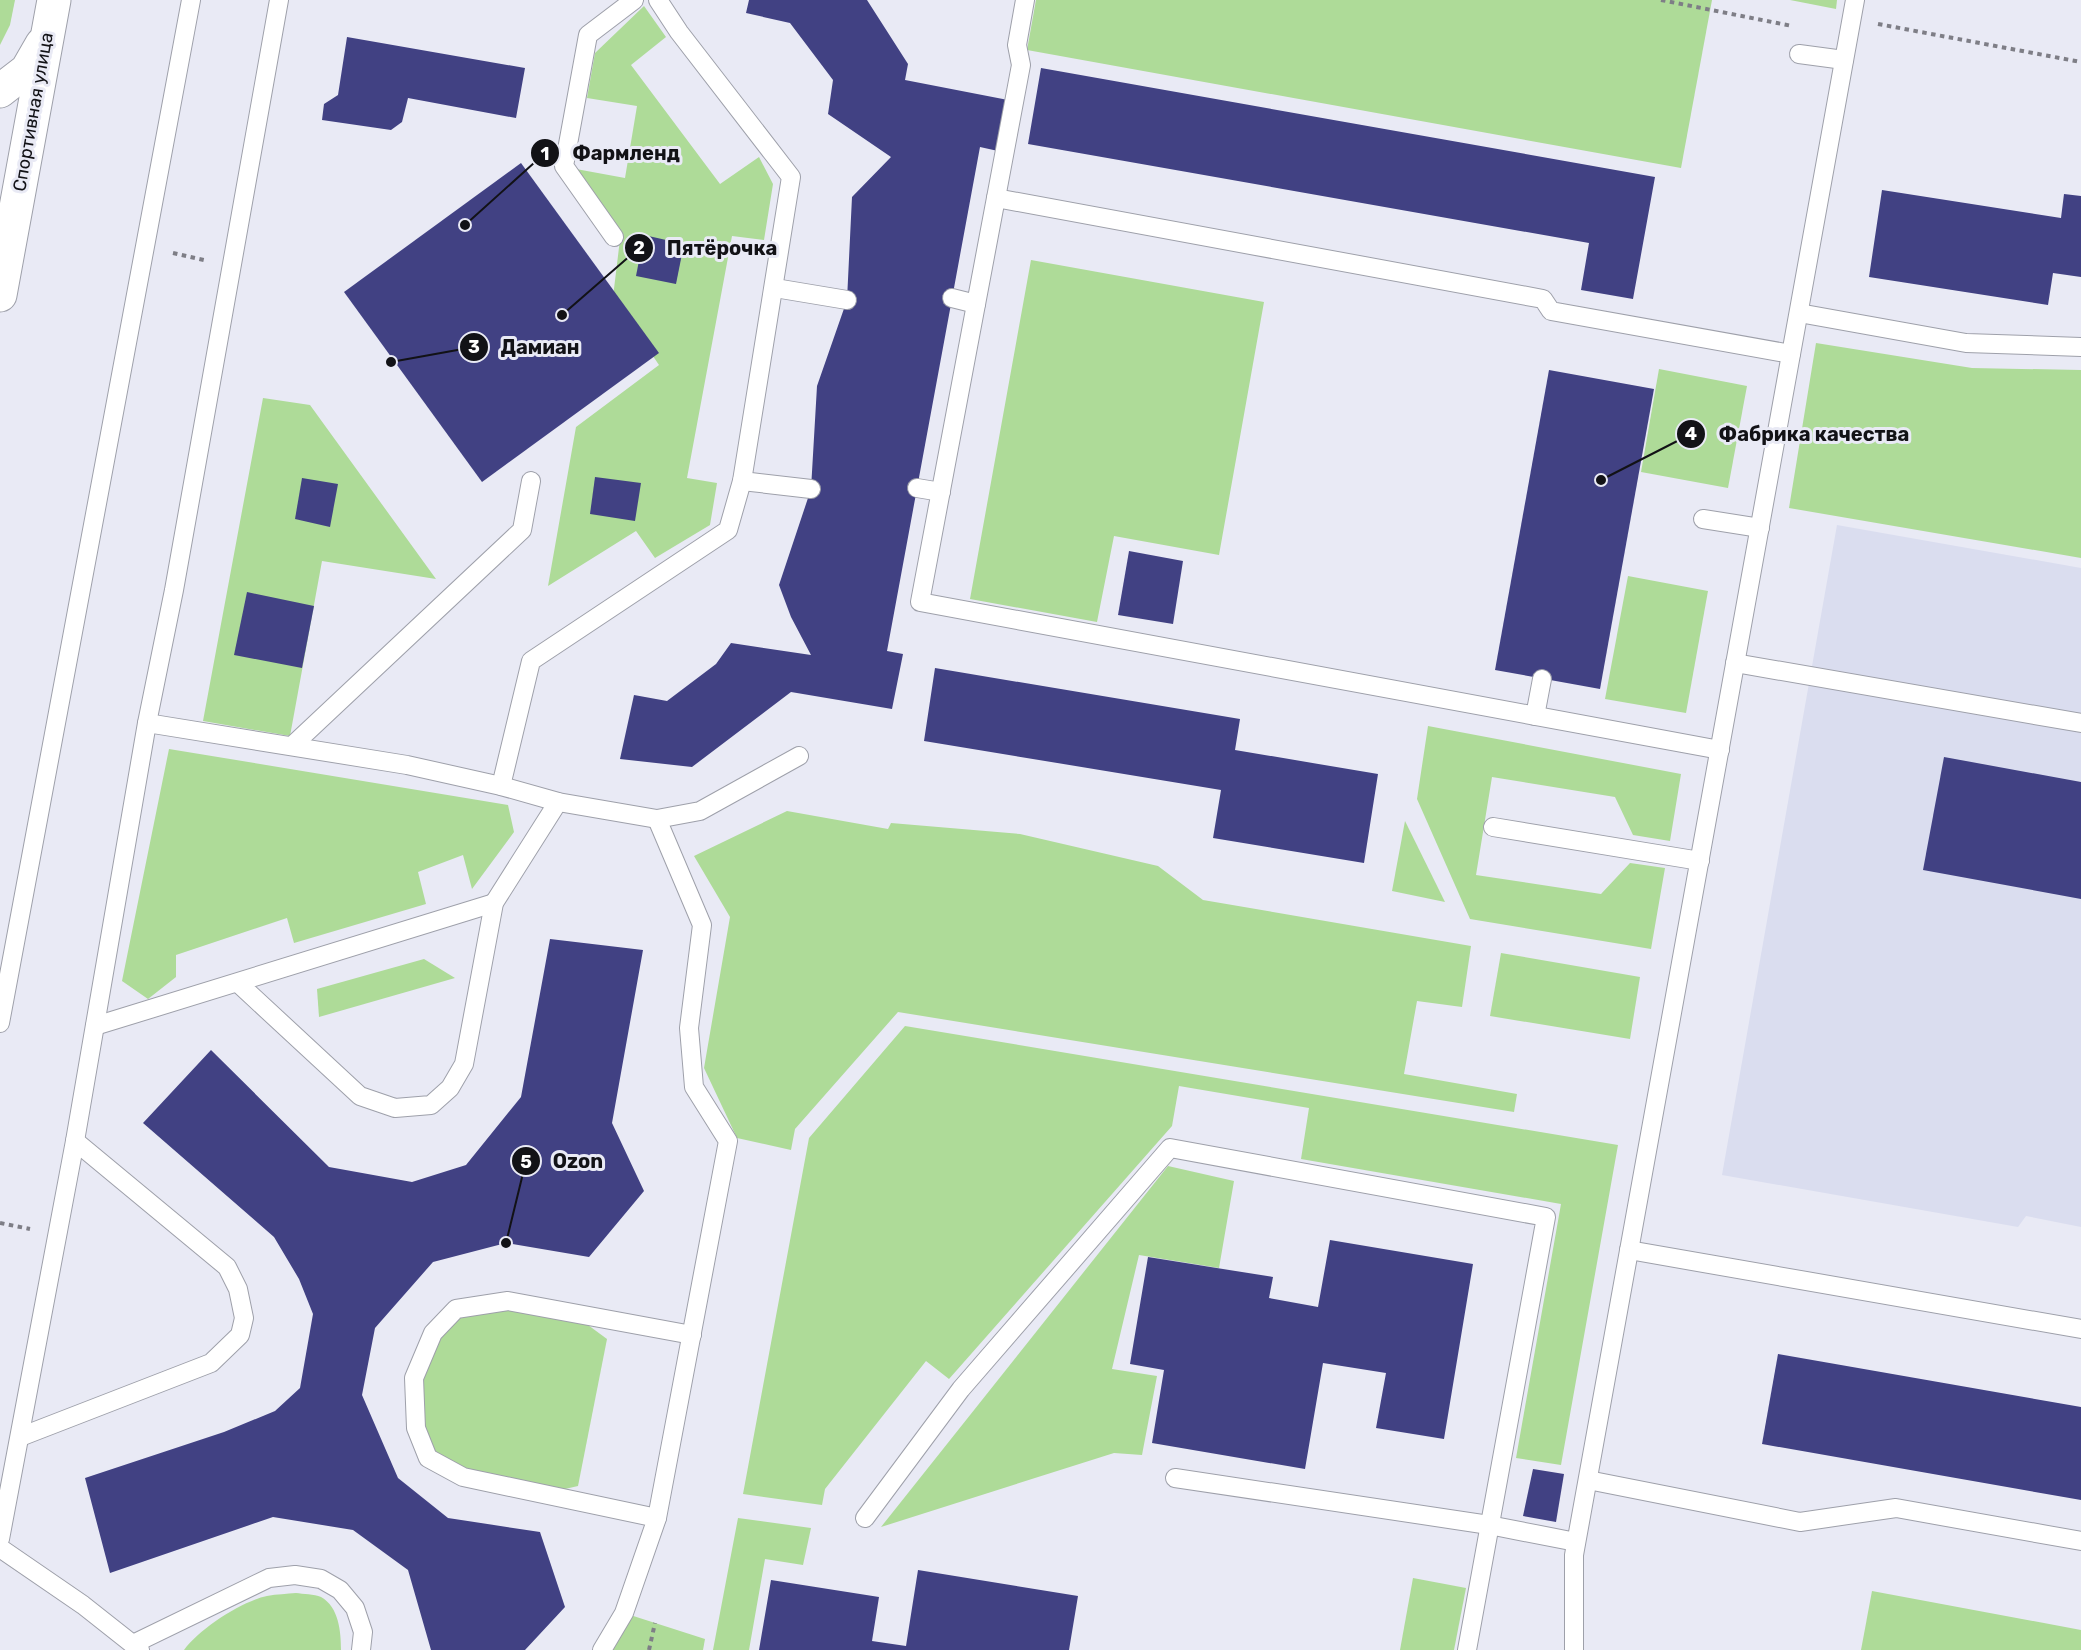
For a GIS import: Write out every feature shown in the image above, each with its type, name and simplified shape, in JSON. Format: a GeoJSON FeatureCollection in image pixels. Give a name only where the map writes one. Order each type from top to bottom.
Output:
{"type":"FeatureCollection","features":[{"type":"Feature","properties":{"kind":"main road","name":"Спортивная улица"},"geometry":{"type":"LineString","coordinates":[[0,295],[54,0]]}},
{"type":"Feature","properties":{"kind":"main road"},"geometry":{"type":"LineString","coordinates":[[0,91],[27,70],[48,32]]}},
{"type":"Feature","properties":{"kind":"lane"},"geometry":{"type":"LineString","coordinates":[[0,1023],[191,0]]}},
{"type":"Feature","properties":{"kind":"lane"},"geometry":{"type":"LineString","coordinates":[[0,1539],[75,1141],[147,723],[174,590],[279,0]]}},
{"type":"Feature","properties":{"kind":"lane"},"geometry":{"type":"LineString","coordinates":[[614,237],[564,166],[588,35],[634,0]]}},
{"type":"Feature","properties":{"kind":"lane"},"geometry":{"type":"LineString","coordinates":[[501,786],[531,661],[728,530],[742,482],[775,288],[791,177],[686,42],[658,0]]}},
{"type":"Feature","properties":{"kind":"lane"},"geometry":{"type":"LineString","coordinates":[[1025,0],[1017,45],[1021,65],[920,602],[1720,750]]}},
{"type":"Feature","properties":{"kind":"lane"},"geometry":{"type":"LineString","coordinates":[[1574,1650],[1576,1542],[1855,0]]}},
{"type":"Feature","properties":{"kind":"lane"},"geometry":{"type":"LineString","coordinates":[[1799,54],[1844,60]]}},
{"type":"Feature","properties":{"kind":"lane"},"geometry":{"type":"LineString","coordinates":[[996,198],[1543,299],[1551,311],[1791,354]]}},
{"type":"Feature","properties":{"kind":"lane"},"geometry":{"type":"LineString","coordinates":[[775,288],[847,300]]}},
{"type":"Feature","properties":{"kind":"lane"},"geometry":{"type":"LineString","coordinates":[[952,298],[976,304]]}},
{"type":"Feature","properties":{"kind":"lane"},"geometry":{"type":"LineString","coordinates":[[1799,313],[1966,343],[2081,347]]}},
{"type":"Feature","properties":{"kind":"lane"},"geometry":{"type":"LineString","coordinates":[[293,745],[522,530],[531,481]]}},
{"type":"Feature","properties":{"kind":"lane"},"geometry":{"type":"LineString","coordinates":[[742,482],[811,489]]}},
{"type":"Feature","properties":{"kind":"lane"},"geometry":{"type":"LineString","coordinates":[[917,488],[941,492]]}},
{"type":"Feature","properties":{"kind":"lane"},"geometry":{"type":"LineString","coordinates":[[1703,519],[1760,528]]}},
{"type":"Feature","properties":{"kind":"lane"},"geometry":{"type":"LineString","coordinates":[[1735,663],[2081,723]]}},
{"type":"Feature","properties":{"kind":"lane"},"geometry":{"type":"LineString","coordinates":[[1535,716],[1542,679]]}},
{"type":"Feature","properties":{"kind":"lane"},"geometry":{"type":"LineString","coordinates":[[147,723],[407,765],[501,786],[558,802],[657,819],[700,811],[799,756]]}},
{"type":"Feature","properties":{"kind":"lane"},"geometry":{"type":"LineString","coordinates":[[238,983],[360,1096],[395,1108],[431,1105],[450,1088],[464,1064],[494,903],[558,802]]}},
{"type":"Feature","properties":{"kind":"lane"},"geometry":{"type":"LineString","coordinates":[[602,1650],[624,1613],[657,1518],[728,1141],[694,1087],[689,1028],[702,925],[657,819]]}},
{"type":"Feature","properties":{"kind":"lane"},"geometry":{"type":"LineString","coordinates":[[1493,827],[1700,861]]}},
{"type":"Feature","properties":{"kind":"lane"},"geometry":{"type":"LineString","coordinates":[[95,1026],[494,903]]}},
{"type":"Feature","properties":{"kind":"lane"},"geometry":{"type":"LineString","coordinates":[[20,1437],[211,1364],[240,1335],[244,1318],[238,1289],[226,1268],[75,1141]]}},
{"type":"Feature","properties":{"kind":"lane"},"geometry":{"type":"LineString","coordinates":[[865,1518],[961,1389],[1170,1148],[1546,1217],[1467,1650]]}},
{"type":"Feature","properties":{"kind":"lane"},"geometry":{"type":"LineString","coordinates":[[1629,1250],[2081,1329]]}},
{"type":"Feature","properties":{"kind":"lane"},"geometry":{"type":"LineString","coordinates":[[657,1518],[463,1477],[428,1458],[416,1428],[414,1378],[433,1333],[456,1309],[508,1301],[692,1335]]}},
{"type":"Feature","properties":{"kind":"lane"},"geometry":{"type":"LineString","coordinates":[[1175,1478],[1490,1526],[1576,1542]]}},
{"type":"Feature","properties":{"kind":"lane"},"geometry":{"type":"LineString","coordinates":[[1588,1480],[1800,1522],[1896,1508],[2081,1541]]}},
{"type":"Feature","properties":{"kind":"lane"},"geometry":{"type":"LineString","coordinates":[[0,1548],[137,1647],[269,1578],[295,1575],[321,1579],[340,1590],[355,1608],[363,1632],[361,1650]]}},
{"type":"Feature","properties":{"kind":"path"},"geometry":{"type":"LineString","coordinates":[[1661,0],[1848,38],[1872,23],[2081,62]]}},
{"type":"Feature","properties":{"kind":"path"},"geometry":{"type":"LineString","coordinates":[[145,247],[231,266]]}},
{"type":"Feature","properties":{"kind":"path"},"geometry":{"type":"LineString","coordinates":[[649,1650],[655,1623]]}},
{"type":"Feature","properties":{"kind":"shaded area"},"geometry":{"type":"Polygon","coordinates":[[[1837,525],[2081,568],[2081,1227],[2026,1216],[2018,1227],[1722,1175],[1837,525]]]}},
{"type":"Feature","properties":{"kind":"green space"},"geometry":{"type":"Polygon","coordinates":[[[0,0],[15,0],[10,25],[0,45],[0,0]]]}},
{"type":"Feature","properties":{"kind":"green space"},"geometry":{"type":"Polygon","coordinates":[[[1036,0],[1712,0],[1681,168],[1027,50],[1036,0]]]}},
{"type":"Feature","properties":{"kind":"green space"},"geometry":{"type":"Polygon","coordinates":[[[1790,0],[1837,0],[1836,9],[1790,0]]]}},
{"type":"Feature","properties":{"kind":"green space"},"geometry":{"type":"Polygon","coordinates":[[[644,6],[666,37],[631,65],[720,184],[759,157],[773,184],[764,240],[732,236],[687,478],[717,483],[710,525],[655,558],[636,531],[548,586],[576,427],[659,365],[613,297],[621,231],[576,169],[625,178],[637,106],[587,98],[595,53],[644,6]]]}},
{"type":"Feature","properties":{"kind":"green space"},"geometry":{"type":"Polygon","coordinates":[[[1031,260],[1264,302],[1219,555],[1114,536],[1097,622],[970,599],[1031,260]]]}},
{"type":"Feature","properties":{"kind":"green space"},"geometry":{"type":"Polygon","coordinates":[[[1816,343],[1972,368],[2081,370],[2081,558],[1789,508],[1816,343]]]}},
{"type":"Feature","properties":{"kind":"green space"},"geometry":{"type":"Polygon","coordinates":[[[1659,369],[1747,386],[1728,488],[1641,472],[1659,369]]]}},
{"type":"Feature","properties":{"kind":"green space"},"geometry":{"type":"Polygon","coordinates":[[[263,398],[310,405],[436,579],[322,561],[290,736],[203,721],[263,398]]]}},
{"type":"Feature","properties":{"kind":"green space"},"geometry":{"type":"Polygon","coordinates":[[[1628,576],[1708,591],[1686,713],[1605,699],[1628,576]]]}},
{"type":"Feature","properties":{"kind":"green space"},"geometry":{"type":"Polygon","coordinates":[[[1428,726],[1681,774],[1670,841],[1633,835],[1615,797],[1492,777],[1476,875],[1601,894],[1630,863],[1665,868],[1651,949],[1470,919],[1417,799],[1428,726]]]}},
{"type":"Feature","properties":{"kind":"green space"},"geometry":{"type":"Polygon","coordinates":[[[169,749],[508,805],[514,832],[472,889],[463,855],[418,872],[426,904],[294,943],[287,918],[176,955],[176,977],[148,999],[122,981],[169,749]]]}},
{"type":"Feature","properties":{"kind":"green space"},"geometry":{"type":"Polygon","coordinates":[[[787,811],[888,829],[891,823],[1020,834],[1158,866],[1203,900],[1471,946],[1462,1007],[1417,1001],[1404,1074],[1517,1094],[1514,1112],[898,1012],[795,1129],[791,1150],[737,1138],[704,1068],[730,917],[694,856],[787,811]]]}},
{"type":"Feature","properties":{"kind":"green space"},"geometry":{"type":"Polygon","coordinates":[[[1405,821],[1445,902],[1392,891],[1405,821]]]}},
{"type":"Feature","properties":{"kind":"green space"},"geometry":{"type":"Polygon","coordinates":[[[1501,953],[1640,977],[1630,1039],[1490,1016],[1501,953]]]}},
{"type":"Feature","properties":{"kind":"green space"},"geometry":{"type":"Polygon","coordinates":[[[424,959],[455,978],[319,1017],[317,989],[424,959]]]}},
{"type":"Feature","properties":{"kind":"green space"},"geometry":{"type":"Polygon","coordinates":[[[905,1026],[1618,1145],[1561,1465],[1516,1458],[1561,1204],[1301,1159],[1309,1108],[1179,1086],[1172,1126],[949,1379],[926,1361],[825,1489],[822,1505],[743,1494],[809,1138],[905,1026]]]}},
{"type":"Feature","properties":{"kind":"green space"},"geometry":{"type":"Polygon","coordinates":[[[1168,1166],[1234,1181],[1219,1268],[1139,1255],[1112,1369],[1157,1376],[1142,1455],[1114,1453],[881,1527],[1168,1166]]]}},
{"type":"Feature","properties":{"kind":"green space"},"geometry":{"type":"Polygon","coordinates":[[[495,1298],[573,1314],[607,1339],[578,1486],[543,1494],[428,1458],[414,1378],[456,1309],[495,1298]]]}},
{"type":"Feature","properties":{"kind":"green space"},"geometry":{"type":"Polygon","coordinates":[[[738,1518],[811,1528],[803,1565],[765,1559],[749,1650],[713,1650],[738,1518]]]}},
{"type":"Feature","properties":{"kind":"green space"},"geometry":{"type":"Polygon","coordinates":[[[1413,1578],[1466,1588],[1454,1650],[1400,1650],[1413,1578]]]}},
{"type":"Feature","properties":{"kind":"green space"},"geometry":{"type":"Polygon","coordinates":[[[1872,1591],[2081,1630],[2081,1650],[1861,1650],[1872,1591]]]}},
{"type":"Feature","properties":{"kind":"green space"},"geometry":{"type":"Polygon","coordinates":[[[296,1593],[321,1597],[332,1607],[338,1621],[341,1650],[184,1650],[210,1625],[234,1610],[267,1596],[296,1593]]]}},
{"type":"Feature","properties":{"kind":"green space"},"geometry":{"type":"Polygon","coordinates":[[[624,1613],[705,1639],[703,1650],[608,1650],[624,1613]]]}},
{"type":"Feature","properties":{"kind":"building"},"geometry":{"type":"Polygon","coordinates":[[[749,0],[867,0],[908,64],[905,80],[1008,100],[998,151],[980,147],[887,651],[903,654],[892,709],[791,692],[692,767],[620,759],[634,695],[667,701],[716,664],[731,643],[811,655],[791,617],[779,585],[811,489],[817,386],[847,300],[852,197],[891,157],[828,114],[833,80],[790,23],[746,13],[749,0]]]}},
{"type":"Feature","properties":{"kind":"building"},"geometry":{"type":"Polygon","coordinates":[[[347,37],[525,68],[516,118],[408,98],[402,122],[391,130],[322,120],[324,104],[338,95],[347,37]]]}},
{"type":"Feature","properties":{"kind":"building"},"geometry":{"type":"Polygon","coordinates":[[[1041,68],[1655,177],[1633,299],[1581,290],[1589,243],[1028,144],[1041,68]]]}},
{"type":"Feature","properties":{"kind":"building"},"geometry":{"type":"Polygon","coordinates":[[[521,163],[659,353],[482,482],[344,292],[521,163]]]}},
{"type":"Feature","properties":{"kind":"building"},"geometry":{"type":"Polygon","coordinates":[[[1882,190],[2061,218],[2064,194],[2081,196],[2081,277],[2053,273],[2048,305],[1869,277],[1882,190]]]}},
{"type":"Feature","properties":{"kind":"building"},"geometry":{"type":"Polygon","coordinates":[[[644,235],[684,244],[676,284],[636,276],[644,235]]]}},
{"type":"Feature","properties":{"kind":"building"},"geometry":{"type":"Polygon","coordinates":[[[1549,370],[1654,389],[1600,689],[1495,670],[1549,370]]]}},
{"type":"Feature","properties":{"kind":"building"},"geometry":{"type":"Polygon","coordinates":[[[595,477],[641,483],[635,521],[590,514],[595,477]]]}},
{"type":"Feature","properties":{"kind":"building"},"geometry":{"type":"Polygon","coordinates":[[[302,478],[338,484],[330,527],[295,519],[302,478]]]}},
{"type":"Feature","properties":{"kind":"building"},"geometry":{"type":"Polygon","coordinates":[[[1129,551],[1183,561],[1173,624],[1118,615],[1129,551]]]}},
{"type":"Feature","properties":{"kind":"building"},"geometry":{"type":"Polygon","coordinates":[[[247,592],[314,606],[302,668],[234,655],[247,592]]]}},
{"type":"Feature","properties":{"kind":"building"},"geometry":{"type":"Polygon","coordinates":[[[935,668],[1240,719],[1235,750],[1378,774],[1364,863],[1213,838],[1221,790],[924,741],[935,668]]]}},
{"type":"Feature","properties":{"kind":"building"},"geometry":{"type":"Polygon","coordinates":[[[1944,757],[2081,782],[2081,899],[1923,870],[1944,757]]]}},
{"type":"Feature","properties":{"kind":"building"},"geometry":{"type":"Polygon","coordinates":[[[550,939],[643,950],[612,1123],[644,1191],[589,1257],[506,1243],[433,1262],[375,1328],[362,1395],[398,1478],[448,1518],[540,1532],[565,1607],[525,1650],[431,1650],[408,1570],[353,1530],[273,1517],[110,1573],[85,1478],[224,1432],[275,1411],[300,1388],[313,1314],[299,1279],[274,1237],[143,1123],[211,1050],[329,1167],[412,1182],[466,1165],[521,1097],[550,939]]]}},
{"type":"Feature","properties":{"kind":"building"},"geometry":{"type":"Polygon","coordinates":[[[1330,1240],[1473,1264],[1444,1439],[1376,1428],[1386,1373],[1323,1363],[1305,1469],[1152,1443],[1164,1370],[1130,1364],[1148,1257],[1273,1277],[1269,1298],[1318,1307],[1330,1240]]]}},
{"type":"Feature","properties":{"kind":"building"},"geometry":{"type":"Polygon","coordinates":[[[1778,1354],[2081,1407],[2081,1500],[1762,1444],[1778,1354]]]}},
{"type":"Feature","properties":{"kind":"building"},"geometry":{"type":"Polygon","coordinates":[[[1533,1469],[1564,1474],[1556,1522],[1523,1516],[1533,1469]]]}},
{"type":"Feature","properties":{"kind":"building"},"geometry":{"type":"Polygon","coordinates":[[[918,1570],[1078,1596],[1069,1650],[759,1650],[771,1580],[879,1597],[872,1641],[906,1646],[918,1570]]]}},
{"type":"Feature","properties":{"kind":"place","name":"Фармленд"},"geometry":{"type":"Point","coordinates":[465,225]}},
{"type":"Feature","properties":{"kind":"place","name":"Пятёрочка"},"geometry":{"type":"Point","coordinates":[562,315]}},
{"type":"Feature","properties":{"kind":"place","name":"Дамиан"},"geometry":{"type":"Point","coordinates":[391,362]}},
{"type":"Feature","properties":{"kind":"place","name":"Фабрика качества"},"geometry":{"type":"Point","coordinates":[1601,480]}},
{"type":"Feature","properties":{"kind":"place","name":"Ozon"},"geometry":{"type":"Point","coordinates":[506,1243]}}]}
